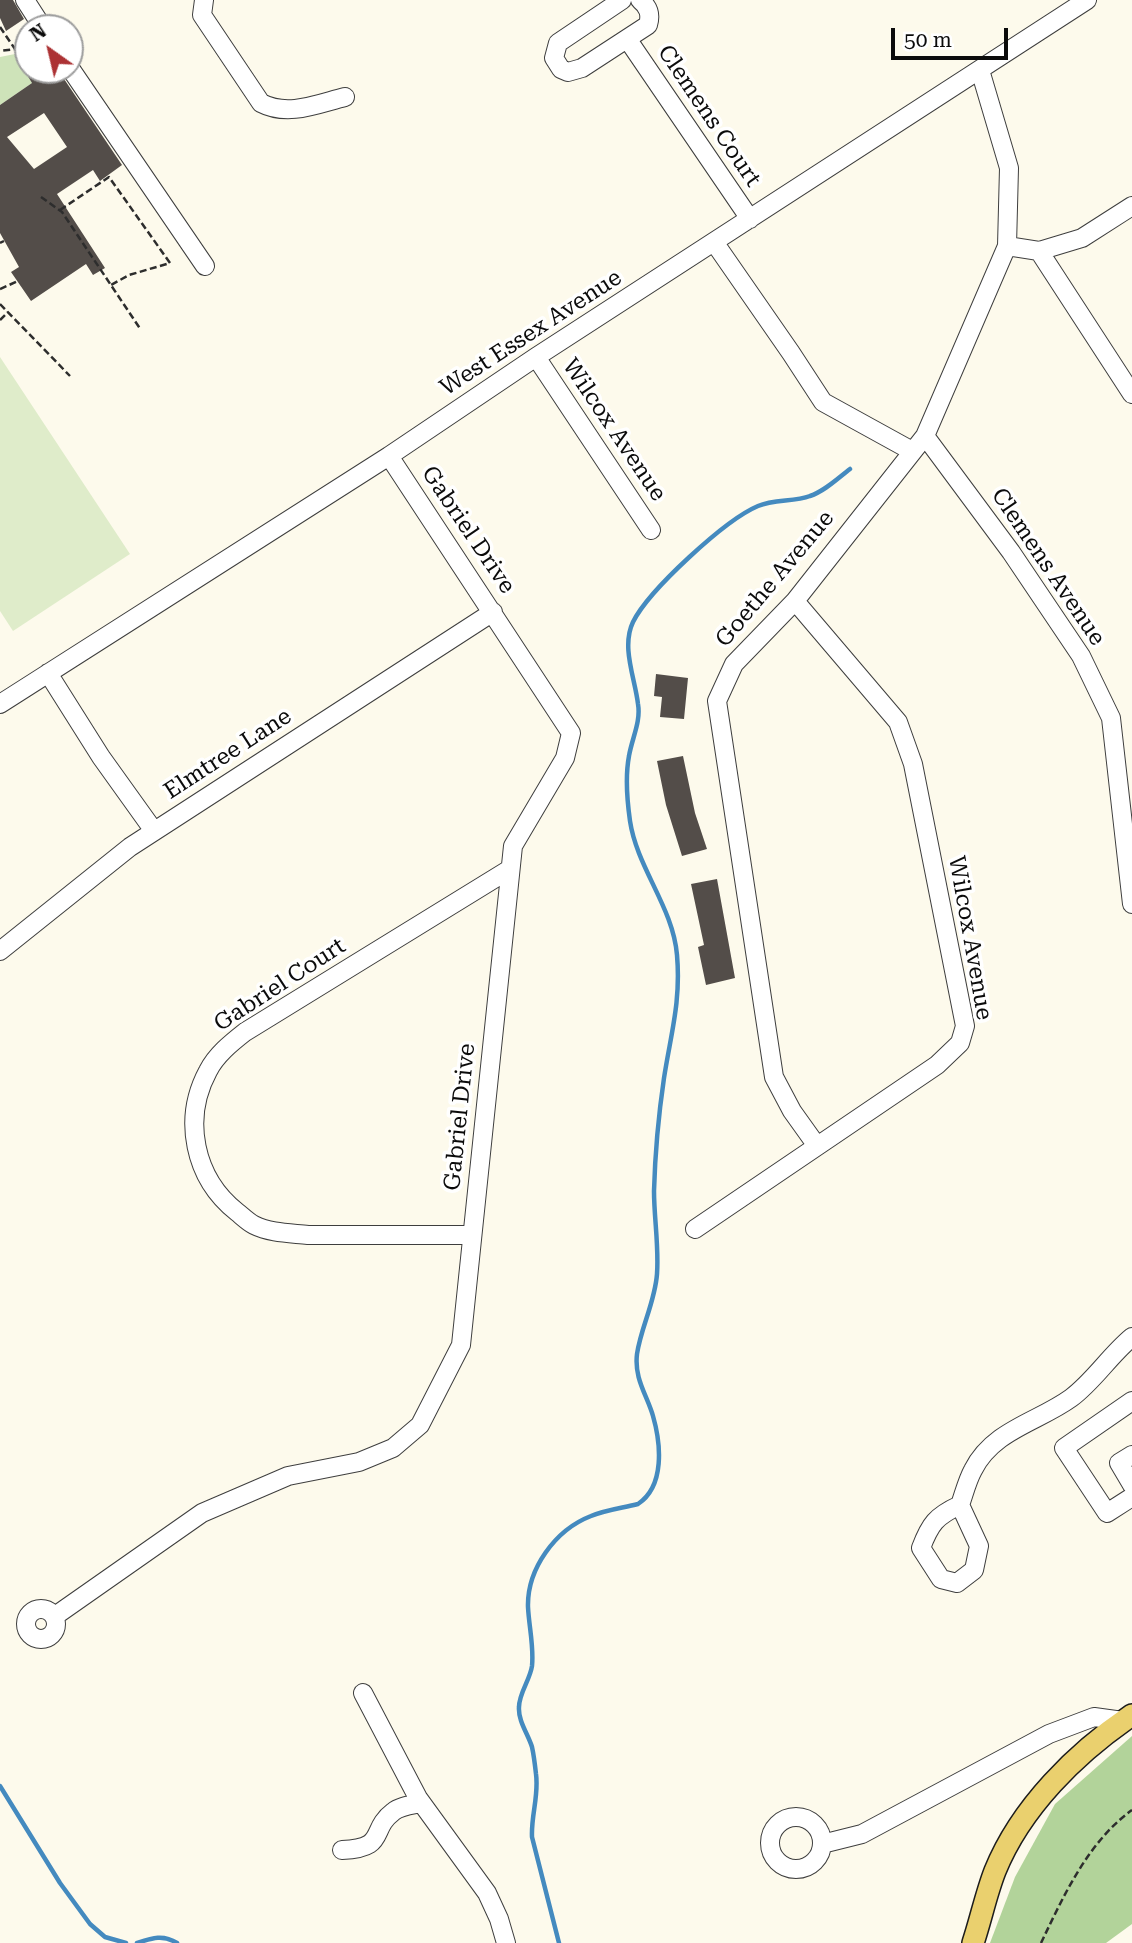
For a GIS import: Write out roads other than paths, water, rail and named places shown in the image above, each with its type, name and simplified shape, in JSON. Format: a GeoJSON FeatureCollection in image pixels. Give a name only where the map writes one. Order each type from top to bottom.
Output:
{"type":"FeatureCollection","features":[{"type":"Feature","properties":{"kind":"main road"},"geometry":{"type":"LineString","coordinates":[[973,1943],[996,1870],[1022,1821],[1051,1784],[1083,1752],[1128,1718]]}},
{"type":"Feature","properties":{"kind":"street"},"geometry":{"type":"LineString","coordinates":[[204,0],[202,15],[261,103],[275,110],[293,110],[345,97]]}},
{"type":"Feature","properties":{"kind":"street","name":"Clemens Court"},"geometry":{"type":"LineString","coordinates":[[622,0],[565,36],[554,50],[554,58],[561,69],[574,72],[648,25],[649,12],[640,0]]}},
{"type":"Feature","properties":{"kind":"street","name":"West Essex Avenue"},"geometry":{"type":"LineString","coordinates":[[0,704],[389,456],[1087,0]]}},
{"type":"Feature","properties":{"kind":"street","name":"Clemens Court"},"geometry":{"type":"LineString","coordinates":[[628,40],[750,219]]}},
{"type":"Feature","properties":{"kind":"street","name":"Goethe Avenue"},"geometry":{"type":"LineString","coordinates":[[817,1146],[792,1111],[775,1077],[717,701],[734,664],[795,601],[925,436],[1007,246],[1009,168],[979,70]]}},
{"type":"Feature","properties":{"kind":"street"},"geometry":{"type":"LineString","coordinates":[[81,84],[205,267]]}},
{"type":"Feature","properties":{"kind":"street"},"geometry":{"type":"LineString","coordinates":[[1007,246],[1039,251],[1082,239],[1132,205]]}},
{"type":"Feature","properties":{"kind":"street"},"geometry":{"type":"LineString","coordinates":[[714,242],[822,402],[912,452]]}},
{"type":"Feature","properties":{"kind":"street"},"geometry":{"type":"LineString","coordinates":[[1039,251],[1132,394]]}},
{"type":"Feature","properties":{"kind":"street","name":"Wilcox Avenue"},"geometry":{"type":"LineString","coordinates":[[536,358],[652,530]]}},
{"type":"Feature","properties":{"kind":"street","name":"Clemens Avenue"},"geometry":{"type":"LineString","coordinates":[[925,436],[1011,552],[1081,656],[1111,718],[1131,903]]}},
{"type":"Feature","properties":{"kind":"street","name":"Gabriel Drive"},"geometry":{"type":"LineString","coordinates":[[55,1616],[202,1513],[288,1476],[359,1462],[393,1448],[420,1425],[461,1345],[513,846],[565,758],[571,733],[389,456]]}},
{"type":"Feature","properties":{"kind":"street","name":"Wilcox Avenue"},"geometry":{"type":"LineString","coordinates":[[695,1229],[937,1065],[960,1043],[965,1026],[913,764],[898,722],[795,601]]}},
{"type":"Feature","properties":{"kind":"street","name":"Elmtree Lane"},"geometry":{"type":"LineString","coordinates":[[0,951],[130,847],[493,612]]}},
{"type":"Feature","properties":{"kind":"street"},"geometry":{"type":"LineString","coordinates":[[48,673],[154,831]]}},
{"type":"Feature","properties":{"kind":"street","name":"Gabriel Court"},"geometry":{"type":"LineString","coordinates":[[472,1235],[308,1235],[280,1232],[254,1224],[231,1207],[212,1187],[198,1158],[194,1129],[196,1098],[208,1069],[225,1048],[245,1032],[510,869]]}},
{"type":"Feature","properties":{"kind":"street"},"geometry":{"type":"LineString","coordinates":[[960,1505],[974,1469],[992,1445],[1004,1435],[1071,1398],[1097,1375],[1132,1337]]}},
{"type":"Feature","properties":{"kind":"street"},"geometry":{"type":"LineString","coordinates":[[1132,1401],[1064,1448],[1107,1513],[1132,1497]]}},
{"type":"Feature","properties":{"kind":"street"},"geometry":{"type":"LineString","coordinates":[[1132,1455],[1119,1463],[1132,1485]]}},
{"type":"Feature","properties":{"kind":"street"},"geometry":{"type":"LineString","coordinates":[[363,1693],[421,1803],[487,1893],[506,1943]]}},
{"type":"Feature","properties":{"kind":"street"},"geometry":{"type":"LineString","coordinates":[[822,1844],[862,1834],[1049,1734],[1094,1717],[1128,1718]]}},
{"type":"Feature","properties":{"kind":"street"},"geometry":{"type":"LineString","coordinates":[[342,1850],[354,1850],[371,1844],[393,1811],[421,1803]]}},
{"type":"Feature","properties":{"kind":"waterway"},"geometry":{"type":"LineString","coordinates":[[559,1943],[532,1837],[536,1774],[532,1747],[519,1712],[519,1702],[532,1666],[529,1593],[538,1565],[555,1541],[578,1522],[591,1516],[638,1504],[653,1487],[659,1464],[656,1427],[639,1379],[637,1354],[654,1295],[657,1274],[654,1191],[656,1149],[678,972],[669,920],[640,855],[630,821],[627,772],[639,711],[628,642],[633,622],[642,608],[671,575],[708,540],[758,506],[816,494],[850,469]]}},
{"type":"Feature","properties":{"kind":"waterway"},"geometry":{"type":"LineString","coordinates":[[0,1786],[60,1883],[90,1924],[105,1937],[126,1943]]}},
{"type":"Feature","properties":{"kind":"waterway"},"geometry":{"type":"LineString","coordinates":[[137,1943],[153,1938],[177,1943]]}}]}
